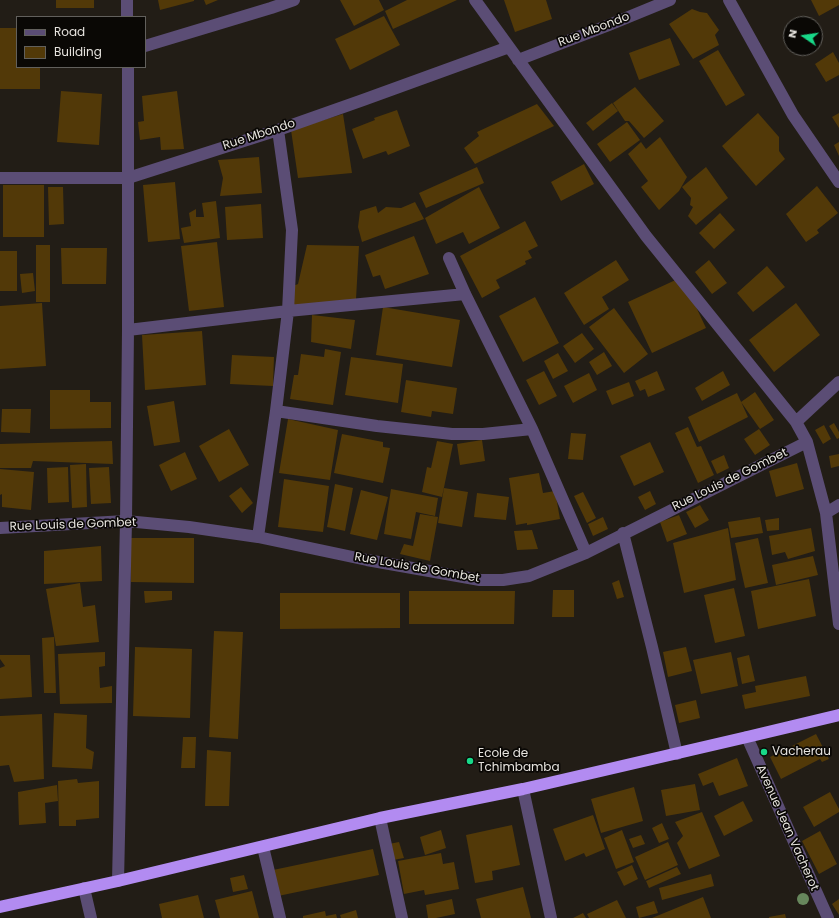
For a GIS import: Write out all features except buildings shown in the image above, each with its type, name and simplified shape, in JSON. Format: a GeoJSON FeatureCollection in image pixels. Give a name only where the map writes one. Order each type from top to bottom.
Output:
{"type":"FeatureCollection","features":[{"type":"Feature","properties":{"kind":"highway"},"geometry":{"type":"LineString","coordinates":[[0,908],[263,847],[380,818],[523,789],[839,715]]}},
{"type":"Feature","properties":{"kind":"street"},"geometry":{"type":"LineString","coordinates":[[127,0],[127,16]]}},
{"type":"Feature","properties":{"kind":"street"},"geometry":{"type":"LineString","coordinates":[[146,46],[270,4],[294,0]]}},
{"type":"Feature","properties":{"kind":"street"},"geometry":{"type":"LineString","coordinates":[[475,0],[651,242],[796,422],[807,442],[826,513],[839,624]]}},
{"type":"Feature","properties":{"kind":"street","name":"Rue Mbondo"},"geometry":{"type":"LineString","coordinates":[[518,60],[670,0]]}},
{"type":"Feature","properties":{"kind":"street"},"geometry":{"type":"LineString","coordinates":[[729,0],[793,115],[839,182]]}},
{"type":"Feature","properties":{"kind":"street","name":"Rue Mbondo"},"geometry":{"type":"LineString","coordinates":[[0,178],[128,178],[278,130],[509,47]]}},
{"type":"Feature","properties":{"kind":"street"},"geometry":{"type":"LineString","coordinates":[[118,881],[126,521],[128,68]]}},
{"type":"Feature","properties":{"kind":"street"},"geometry":{"type":"LineString","coordinates":[[258,537],[276,411],[288,311],[292,230],[278,130]]}},
{"type":"Feature","properties":{"kind":"street"},"geometry":{"type":"LineString","coordinates":[[449,258],[465,294],[532,429],[586,553]]}},
{"type":"Feature","properties":{"kind":"street"},"geometry":{"type":"LineString","coordinates":[[128,330],[288,311],[465,294]]}},
{"type":"Feature","properties":{"kind":"street"},"geometry":{"type":"LineString","coordinates":[[796,422],[839,382]]}},
{"type":"Feature","properties":{"kind":"street"},"geometry":{"type":"LineString","coordinates":[[276,411],[377,426],[452,434],[482,434],[532,429]]}},
{"type":"Feature","properties":{"kind":"street","name":"Rue Louis de Gombet"},"geometry":{"type":"LineString","coordinates":[[0,528],[126,521],[190,527],[258,537],[366,560],[480,580],[503,580],[529,576],[586,553],[623,533],[807,442]]}},
{"type":"Feature","properties":{"kind":"street"},"geometry":{"type":"LineString","coordinates":[[826,513],[839,505]]}},
{"type":"Feature","properties":{"kind":"street"},"geometry":{"type":"LineString","coordinates":[[623,533],[677,754]]}},
{"type":"Feature","properties":{"kind":"street","name":"Avenue Jean Vacherot"},"geometry":{"type":"LineString","coordinates":[[747,737],[828,918]]}},
{"type":"Feature","properties":{"kind":"street"},"geometry":{"type":"LineString","coordinates":[[523,789],[551,918]]}},
{"type":"Feature","properties":{"kind":"street"},"geometry":{"type":"LineString","coordinates":[[380,818],[402,918]]}},
{"type":"Feature","properties":{"kind":"street"},"geometry":{"type":"LineString","coordinates":[[263,847],[280,918]]}},
{"type":"Feature","properties":{"kind":"street"},"geometry":{"type":"LineString","coordinates":[[84,888],[91,918]]}},
{"type":"Feature","properties":{"kind":"place","name":"Vacherau"},"geometry":{"type":"Point","coordinates":[764,752]}},
{"type":"Feature","properties":{"kind":"place","name":"Ecole de Tchimbamba"},"geometry":{"type":"Point","coordinates":[470,761]}}]}
